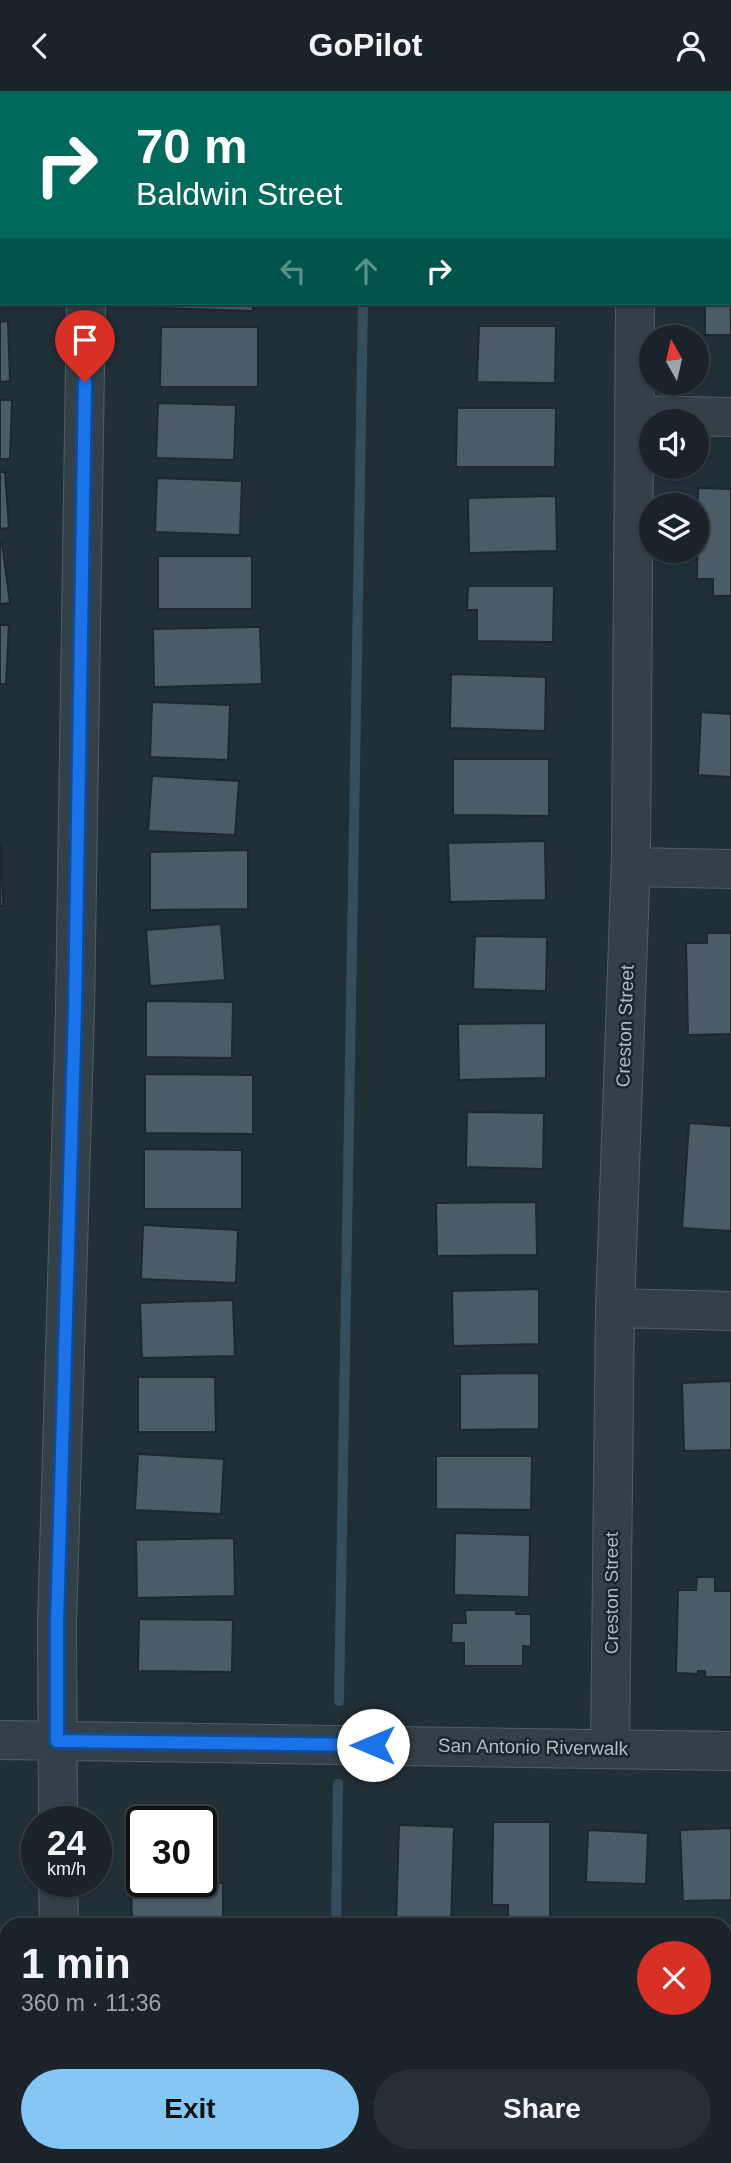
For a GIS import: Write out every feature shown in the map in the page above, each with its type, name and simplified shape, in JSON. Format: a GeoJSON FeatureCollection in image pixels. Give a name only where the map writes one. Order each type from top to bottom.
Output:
{"type":"FeatureCollection","features":[{"type":"Feature","properties":{"kind":"street"},"geometry":{"type":"LineString","coordinates":[[58,1806],[57,1623],[75,1010],[86,305]]}},
{"type":"Feature","properties":{"kind":"street","name":"Creston Street"},"geometry":{"type":"LineString","coordinates":[[610,1749],[615,1308],[631,867],[635,305]]}},
{"type":"Feature","properties":{"kind":"street"},"geometry":{"type":"LineString","coordinates":[[634,415],[731,417]]}},
{"type":"Feature","properties":{"kind":"street"},"geometry":{"type":"LineString","coordinates":[[631,867],[731,869]]}},
{"type":"Feature","properties":{"kind":"street"},"geometry":{"type":"LineString","coordinates":[[615,1308],[731,1311]]}},
{"type":"Feature","properties":{"kind":"street","name":"San Antonio Riverwalk"},"geometry":{"type":"LineString","coordinates":[[0,1740],[731,1751]]}},
{"type":"Feature","properties":{"kind":"street"},"geometry":{"type":"LineString","coordinates":[[58,1897],[59,1918]]}},
{"type":"Feature","properties":{"kind":"building"},"geometry":{"type":"Polygon","coordinates":[[[160,305],[253,305],[253,311],[160,308],[160,305]]]}},
{"type":"Feature","properties":{"kind":"building"},"geometry":{"type":"Polygon","coordinates":[[[705,305],[731,305],[731,335],[709,335],[709,325],[705,325],[705,305]]]}},
{"type":"Feature","properties":{"kind":"building"},"geometry":{"type":"Polygon","coordinates":[[[8,321],[10,381],[0,382],[0,322],[8,321]]]}},
{"type":"Feature","properties":{"kind":"building"},"geometry":{"type":"Polygon","coordinates":[[[479,326],[556,326],[555,383],[477,382],[479,326]]]}},
{"type":"Feature","properties":{"kind":"building"},"geometry":{"type":"Polygon","coordinates":[[[161,327],[258,327],[258,387],[160,387],[161,327]]]}},
{"type":"Feature","properties":{"kind":"building"},"geometry":{"type":"Polygon","coordinates":[[[0,400],[12,400],[10,459],[0,459],[0,400]]]}},
{"type":"Feature","properties":{"kind":"building"},"geometry":{"type":"Polygon","coordinates":[[[158,403],[236,405],[234,460],[156,458],[158,403]]]}},
{"type":"Feature","properties":{"kind":"building"},"geometry":{"type":"Polygon","coordinates":[[[457,408],[556,408],[555,467],[456,467],[457,408]]]}},
{"type":"Feature","properties":{"kind":"building"},"geometry":{"type":"Polygon","coordinates":[[[0,472],[5,472],[9,528],[0,529],[0,472]]]}},
{"type":"Feature","properties":{"kind":"building"},"geometry":{"type":"Polygon","coordinates":[[[157,478],[242,481],[240,535],[155,532],[157,478]]]}},
{"type":"Feature","properties":{"kind":"building"},"geometry":{"type":"Polygon","coordinates":[[[698,488],[731,489],[731,596],[713,596],[713,579],[697,579],[697,563],[709,563],[709,493],[698,493],[698,488]]]}},
{"type":"Feature","properties":{"kind":"building"},"geometry":{"type":"Polygon","coordinates":[[[556,496],[557,551],[469,553],[468,498],[556,496]]]}},
{"type":"Feature","properties":{"kind":"building"},"geometry":{"type":"Polygon","coordinates":[[[2,543],[10,603],[0,604],[0,544],[2,543]]]}},
{"type":"Feature","properties":{"kind":"building"},"geometry":{"type":"Polygon","coordinates":[[[158,556],[252,556],[252,609],[158,609],[158,556]]]}},
{"type":"Feature","properties":{"kind":"building"},"geometry":{"type":"Polygon","coordinates":[[[468,586],[554,586],[553,642],[477,641],[477,610],[467,610],[468,586]]]}},
{"type":"Feature","properties":{"kind":"building"},"geometry":{"type":"Polygon","coordinates":[[[0,625],[9,625],[6,684],[0,684],[0,625]]]}},
{"type":"Feature","properties":{"kind":"building"},"geometry":{"type":"Polygon","coordinates":[[[260,627],[262,684],[154,687],[153,629],[260,627]]]}},
{"type":"Feature","properties":{"kind":"building"},"geometry":{"type":"Polygon","coordinates":[[[451,674],[546,677],[545,731],[450,728],[451,674]]]}},
{"type":"Feature","properties":{"kind":"building"},"geometry":{"type":"Polygon","coordinates":[[[152,702],[230,705],[228,760],[150,757],[152,702]]]}},
{"type":"Feature","properties":{"kind":"building"},"geometry":{"type":"Polygon","coordinates":[[[701,712],[731,714],[731,777],[698,775],[701,712]]]}},
{"type":"Feature","properties":{"kind":"building"},"geometry":{"type":"Polygon","coordinates":[[[453,759],[549,759],[549,816],[453,815],[453,759]]]}},
{"type":"Feature","properties":{"kind":"building"},"geometry":{"type":"Polygon","coordinates":[[[152,776],[239,781],[235,835],[148,831],[152,776]]]}},
{"type":"Feature","properties":{"kind":"building"},"geometry":{"type":"Polygon","coordinates":[[[545,841],[546,900],[450,902],[448,843],[545,841]]]}},
{"type":"Feature","properties":{"kind":"building"},"geometry":{"type":"Polygon","coordinates":[[[1,846],[3,906],[0,906],[1,846]]]}},
{"type":"Feature","properties":{"kind":"building"},"geometry":{"type":"Polygon","coordinates":[[[248,850],[248,909],[150,910],[150,852],[248,850]]]}},
{"type":"Feature","properties":{"kind":"building"},"geometry":{"type":"Polygon","coordinates":[[[221,924],[225,980],[150,986],[146,930],[221,924]]]}},
{"type":"Feature","properties":{"kind":"building"},"geometry":{"type":"Polygon","coordinates":[[[707,933],[731,933],[731,1034],[688,1035],[686,943],[707,943],[707,933]]]}},
{"type":"Feature","properties":{"kind":"building"},"geometry":{"type":"Polygon","coordinates":[[[475,936],[547,937],[546,991],[473,989],[475,936]]]}},
{"type":"Feature","properties":{"kind":"building"},"geometry":{"type":"Polygon","coordinates":[[[146,1001],[233,1002],[232,1058],[146,1057],[146,1001]]]}},
{"type":"Feature","properties":{"kind":"building"},"geometry":{"type":"Polygon","coordinates":[[[546,1023],[546,1078],[459,1080],[458,1024],[546,1023]]]}},
{"type":"Feature","properties":{"kind":"building"},"geometry":{"type":"Polygon","coordinates":[[[145,1074],[253,1075],[253,1134],[145,1133],[145,1074]]]}},
{"type":"Feature","properties":{"kind":"building"},"geometry":{"type":"Polygon","coordinates":[[[467,1112],[544,1113],[543,1169],[466,1167],[467,1112]]]}},
{"type":"Feature","properties":{"kind":"building"},"geometry":{"type":"Polygon","coordinates":[[[689,1123],[731,1126],[731,1231],[682,1228],[689,1123]]]}},
{"type":"Feature","properties":{"kind":"building"},"geometry":{"type":"Polygon","coordinates":[[[144,1149],[242,1150],[242,1209],[144,1209],[144,1149]]]}},
{"type":"Feature","properties":{"kind":"building"},"geometry":{"type":"Polygon","coordinates":[[[536,1202],[537,1255],[437,1256],[436,1203],[536,1202]]]}},
{"type":"Feature","properties":{"kind":"building"},"geometry":{"type":"Polygon","coordinates":[[[143,1225],[238,1230],[236,1283],[141,1279],[143,1225]]]}},
{"type":"Feature","properties":{"kind":"building"},"geometry":{"type":"Polygon","coordinates":[[[539,1289],[539,1344],[453,1346],[452,1291],[539,1289]]]}},
{"type":"Feature","properties":{"kind":"building"},"geometry":{"type":"Polygon","coordinates":[[[233,1300],[235,1356],[142,1358],[140,1303],[233,1300]]]}},
{"type":"Feature","properties":{"kind":"building"},"geometry":{"type":"Polygon","coordinates":[[[539,1373],[539,1429],[460,1430],[460,1374],[539,1373]]]}},
{"type":"Feature","properties":{"kind":"building"},"geometry":{"type":"Polygon","coordinates":[[[138,1377],[215,1377],[216,1432],[138,1432],[138,1377]]]}},
{"type":"Feature","properties":{"kind":"building"},"geometry":{"type":"Polygon","coordinates":[[[731,1381],[731,1450],[684,1451],[682,1383],[731,1381]]]}},
{"type":"Feature","properties":{"kind":"building"},"geometry":{"type":"Polygon","coordinates":[[[138,1454],[224,1459],[221,1514],[135,1510],[138,1454]]]}},
{"type":"Feature","properties":{"kind":"building"},"geometry":{"type":"Polygon","coordinates":[[[436,1456],[532,1456],[531,1510],[436,1509],[436,1456]]]}},
{"type":"Feature","properties":{"kind":"building"},"geometry":{"type":"Polygon","coordinates":[[[455,1533],[530,1535],[529,1597],[454,1595],[455,1533]]]}},
{"type":"Feature","properties":{"kind":"building"},"geometry":{"type":"Polygon","coordinates":[[[234,1538],[235,1596],[137,1598],[136,1540],[234,1538]]]}},
{"type":"Feature","properties":{"kind":"building"},"geometry":{"type":"Polygon","coordinates":[[[697,1577],[715,1577],[715,1591],[731,1591],[731,1677],[705,1677],[705,1671],[698,1671],[698,1674],[676,1673],[678,1590],[696,1590],[697,1577]]]}},
{"type":"Feature","properties":{"kind":"building"},"geometry":{"type":"Polygon","coordinates":[[[465,1610],[516,1610],[516,1614],[531,1614],[531,1647],[523,1646],[523,1666],[464,1666],[464,1643],[451,1643],[452,1623],[466,1623],[465,1610]]]}},
{"type":"Feature","properties":{"kind":"building"},"geometry":{"type":"Polygon","coordinates":[[[139,1619],[233,1620],[232,1672],[138,1671],[139,1619]]]}},
{"type":"Feature","properties":{"kind":"building"},"geometry":{"type":"Polygon","coordinates":[[[493,1822],[550,1822],[550,1918],[508,1918],[508,1905],[492,1905],[493,1822]]]}},
{"type":"Feature","properties":{"kind":"building"},"geometry":{"type":"Polygon","coordinates":[[[399,1825],[454,1827],[451,1918],[396,1918],[399,1825]]]}},
{"type":"Feature","properties":{"kind":"building"},"geometry":{"type":"Polygon","coordinates":[[[731,1828],[731,1900],[683,1901],[680,1830],[731,1828]]]}},
{"type":"Feature","properties":{"kind":"building"},"geometry":{"type":"Polygon","coordinates":[[[588,1830],[648,1833],[646,1884],[586,1882],[588,1830]]]}},
{"type":"Feature","properties":{"kind":"building"},"geometry":{"type":"Polygon","coordinates":[[[217,1883],[223,1883],[223,1918],[132,1918],[131,1897],[217,1897],[217,1883]]]}},
{"type":"Feature","properties":{"kind":"waterway"},"geometry":{"type":"LineString","coordinates":[[339,1701],[363,305]]}},
{"type":"Feature","properties":{"kind":"waterway"},"geometry":{"type":"LineString","coordinates":[[336,1918],[338,1784]]}},
{"type":"Feature","properties":{"kind":"route"},"geometry":{"type":"LineString","coordinates":[[85,382],[75,1010],[57,1623],[57,1741],[373,1745]]}}]}
